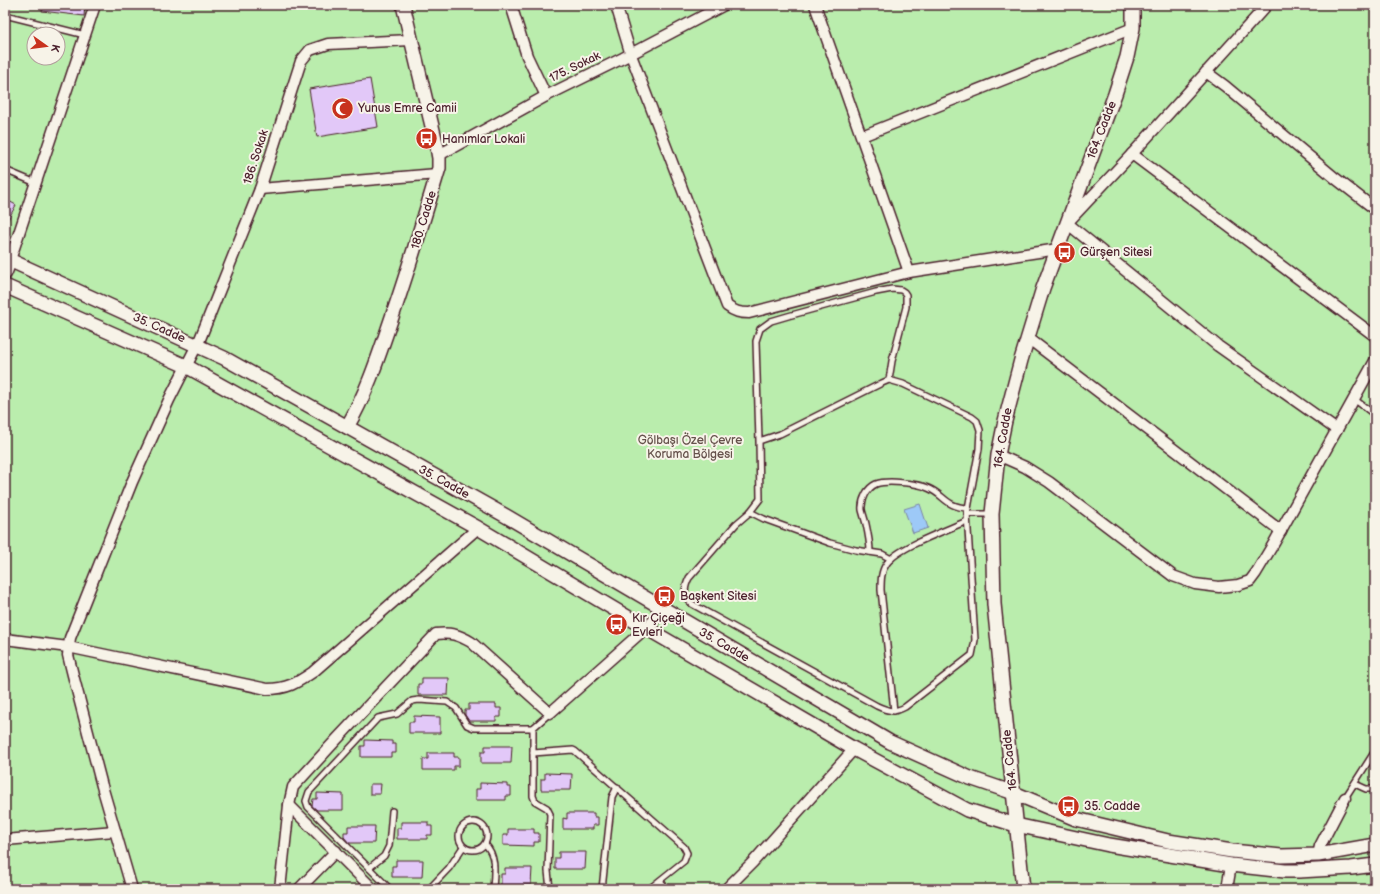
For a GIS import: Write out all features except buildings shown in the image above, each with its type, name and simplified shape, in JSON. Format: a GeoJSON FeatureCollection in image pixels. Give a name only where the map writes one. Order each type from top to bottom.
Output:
{"type":"FeatureCollection","features":[{"type":"Feature","properties":{"kind":"street"},"geometry":{"type":"LineString","coordinates":[[5,273],[8,259],[36,183],[95,5]]}},
{"type":"Feature","properties":{"kind":"street","name":"180. Cadde"},"geometry":{"type":"LineString","coordinates":[[347,427],[368,385],[377,361],[414,254],[439,168],[439,155],[403,5]]}},
{"type":"Feature","properties":{"kind":"street"},"geometry":{"type":"LineString","coordinates":[[512,5],[527,56],[546,96]]}},
{"type":"Feature","properties":{"kind":"street"},"geometry":{"type":"LineString","coordinates":[[616,5],[631,55],[727,306],[733,310],[741,313],[749,312],[909,272],[1058,249]]}},
{"type":"Feature","properties":{"kind":"street","name":"175. Sokak"},"geometry":{"type":"LineString","coordinates":[[439,155],[546,96],[631,55],[724,5]]}},
{"type":"Feature","properties":{"kind":"street"},"geometry":{"type":"LineString","coordinates":[[815,5],[909,272]]}},
{"type":"Feature","properties":{"kind":"street","name":"164. Cadde"},"geometry":{"type":"LineString","coordinates":[[1023,889],[994,604],[992,514],[998,455],[1005,421],[1043,288],[1116,94],[1127,57],[1132,28],[1133,5]]}},
{"type":"Feature","properties":{"kind":"street"},"geometry":{"type":"LineString","coordinates":[[1267,5],[1132,154],[1067,223],[1218,346],[1337,430]]}},
{"type":"Feature","properties":{"kind":"street"},"geometry":{"type":"LineString","coordinates":[[862,136],[1132,28]]}},
{"type":"Feature","properties":{"kind":"street","name":"186. Sokak"},"geometry":{"type":"LineString","coordinates":[[68,648],[70,638],[132,482],[168,400],[197,345],[260,189],[301,61],[310,50],[328,44],[411,40]]}},
{"type":"Feature","properties":{"kind":"street"},"geometry":{"type":"LineString","coordinates":[[1206,72],[1225,86],[1335,178],[1375,208]]}},
{"type":"Feature","properties":{"kind":"street"},"geometry":{"type":"LineString","coordinates":[[1132,154],[1375,336]]}},
{"type":"Feature","properties":{"kind":"street"},"geometry":{"type":"LineString","coordinates":[[260,189],[437,174]]}},
{"type":"Feature","properties":{"kind":"street","name":"35. Cadde"},"geometry":{"type":"LineString","coordinates":[[8,259],[224,358],[506,516],[890,742],[970,778],[1014,793],[1076,819],[1168,841],[1232,851],[1281,856],[1318,855],[1375,845]]}},
{"type":"Feature","properties":{"kind":"street","name":"35. Cadde"},"geometry":{"type":"LineString","coordinates":[[5,286],[186,366],[478,528],[646,628],[854,748],[967,810],[1016,824],[1109,845],[1231,865],[1285,871],[1351,868],[1375,865]]}},
{"type":"Feature","properties":{"kind":"street"},"geometry":{"type":"LineString","coordinates":[[1028,338],[1281,531]]}},
{"type":"Feature","properties":{"kind":"street"},"geometry":{"type":"LineString","coordinates":[[998,455],[1025,467],[1049,482],[1173,576],[1195,584],[1219,587],[1238,585],[1250,581],[1256,573],[1281,531],[1375,361]]}},
{"type":"Feature","properties":{"kind":"street"},"geometry":{"type":"LineString","coordinates":[[5,639],[68,648],[267,689],[287,687],[313,672],[478,528]]}},
{"type":"Feature","properties":{"kind":"street"},"geometry":{"type":"LineString","coordinates":[[280,889],[289,805],[293,787],[436,634],[453,633],[471,642],[550,713],[646,628],[664,610]]}},
{"type":"Feature","properties":{"kind":"street"},"geometry":{"type":"LineString","coordinates":[[68,648],[68,655],[73,675],[132,889]]}},
{"type":"Feature","properties":{"kind":"street"},"geometry":{"type":"LineString","coordinates":[[726,889],[753,862],[854,748]]}},
{"type":"Feature","properties":{"kind":"street"},"geometry":{"type":"LineString","coordinates":[[1318,855],[1320,846],[1345,798]]}},
{"type":"Feature","properties":{"kind":"street"},"geometry":{"type":"LineString","coordinates":[[289,805],[373,889]]}},
{"type":"Feature","properties":{"kind":"street"},"geometry":{"type":"LineString","coordinates":[[5,840],[115,831]]}},
{"type":"Feature","properties":{"kind":"street"},"geometry":{"type":"LineString","coordinates":[[299,889],[336,852]]}},
{"type":"Feature","properties":{"kind":"street"},"geometry":{"type":"LineString","coordinates":[[1227,889],[1231,865]]}},
{"type":"Feature","properties":{"kind":"lane"},"geometry":{"type":"LineString","coordinates":[[5,15],[85,35]]}},
{"type":"Feature","properties":{"kind":"lane"},"geometry":{"type":"LineString","coordinates":[[5,170],[36,183]]}},
{"type":"Feature","properties":{"kind":"lane"},"geometry":{"type":"LineString","coordinates":[[759,441],[780,434],[889,380],[908,386],[978,421],[980,430],[979,449],[967,511],[975,640],[972,655],[905,707],[894,712],[888,711],[870,702],[689,601],[684,590],[689,578],[736,524],[750,512],[760,499],[756,341],[760,329],[771,321],[876,292],[897,289],[904,292],[907,298],[889,380]]}},
{"type":"Feature","properties":{"kind":"lane"},"geometry":{"type":"LineString","coordinates":[[1354,399],[1374,412]]}},
{"type":"Feature","properties":{"kind":"lane"},"geometry":{"type":"LineString","coordinates":[[870,552],[862,509],[866,494],[870,488],[877,484],[906,483],[919,485],[934,491],[954,506],[967,511],[992,514]]}},
{"type":"Feature","properties":{"kind":"lane"},"geometry":{"type":"LineString","coordinates":[[750,512],[758,517],[830,543],[850,549],[882,554],[891,559]]}},
{"type":"Feature","properties":{"kind":"lane"},"geometry":{"type":"LineString","coordinates":[[894,712],[881,590],[883,571],[891,559],[898,553],[967,521]]}},
{"type":"Feature","properties":{"kind":"lane"},"geometry":{"type":"LineString","coordinates":[[390,889],[311,811],[306,804],[309,792],[378,718],[396,714],[409,703],[416,700],[438,701],[452,704],[467,725],[474,728],[533,728],[550,713]]}},
{"type":"Feature","properties":{"kind":"lane"},"geometry":{"type":"LineString","coordinates":[[533,728],[533,796],[535,801],[547,808],[550,814],[548,871],[550,889]]}},
{"type":"Feature","properties":{"kind":"lane"},"geometry":{"type":"LineString","coordinates":[[534,753],[573,750],[617,787],[686,850],[687,853],[684,861],[648,889]]}},
{"type":"Feature","properties":{"kind":"lane"},"geometry":{"type":"LineString","coordinates":[[1345,798],[1375,751]]}},
{"type":"Feature","properties":{"kind":"lane"},"geometry":{"type":"LineString","coordinates":[[1354,784],[1366,789],[1375,789]]}},
{"type":"Feature","properties":{"kind":"lane"},"geometry":{"type":"LineString","coordinates":[[602,889],[612,796],[617,787]]}},
{"type":"Feature","properties":{"kind":"lane"},"geometry":{"type":"LineString","coordinates":[[369,868],[388,851],[392,811]]}},
{"type":"Feature","properties":{"kind":"lane"},"geometry":{"type":"LineString","coordinates":[[468,822],[480,823],[487,833],[485,844],[480,849],[474,850],[469,850],[463,847],[458,836],[463,825],[468,822]]}},
{"type":"Feature","properties":{"kind":"lane"},"geometry":{"type":"LineString","coordinates":[[485,844],[490,849],[494,866],[494,889]]}},
{"type":"Feature","properties":{"kind":"lane"},"geometry":{"type":"LineString","coordinates":[[429,889],[449,868],[463,847]]}},
{"type":"Feature","properties":{"kind":"lane"},"geometry":{"type":"LineString","coordinates":[[660,881],[668,889]]}},
{"type":"Feature","properties":{"kind":"green space","name":"Gölbaşı Özel Çevre Koruma Bölgesi"},"geometry":{"type":"Polygon","coordinates":[[[5,5],[1375,5],[1375,889],[5,889],[5,5]]]}},
{"type":"Feature","properties":{"kind":"water"},"geometry":{"type":"Polygon","coordinates":[[[920,504],[928,528],[913,533],[904,509],[920,504]]]}},
{"type":"Feature","properties":{"kind":"place","name":"Yunus Emre Camii"},"geometry":{"type":"Point","coordinates":[343,108]}},
{"type":"Feature","properties":{"kind":"place","name":"Hanımlar Lokali"},"geometry":{"type":"Point","coordinates":[426,139]}},
{"type":"Feature","properties":{"kind":"place","name":"Gürşen Sitesi"},"geometry":{"type":"Point","coordinates":[1064,252]}},
{"type":"Feature","properties":{"kind":"place","name":"Başkent Sitesi"},"geometry":{"type":"Point","coordinates":[665,596]}},
{"type":"Feature","properties":{"kind":"place","name":"Kır Çiçeği Evleri"},"geometry":{"type":"Point","coordinates":[616,625]}},
{"type":"Feature","properties":{"kind":"place","name":"35. Cadde"},"geometry":{"type":"Point","coordinates":[1068,806]}}]}
